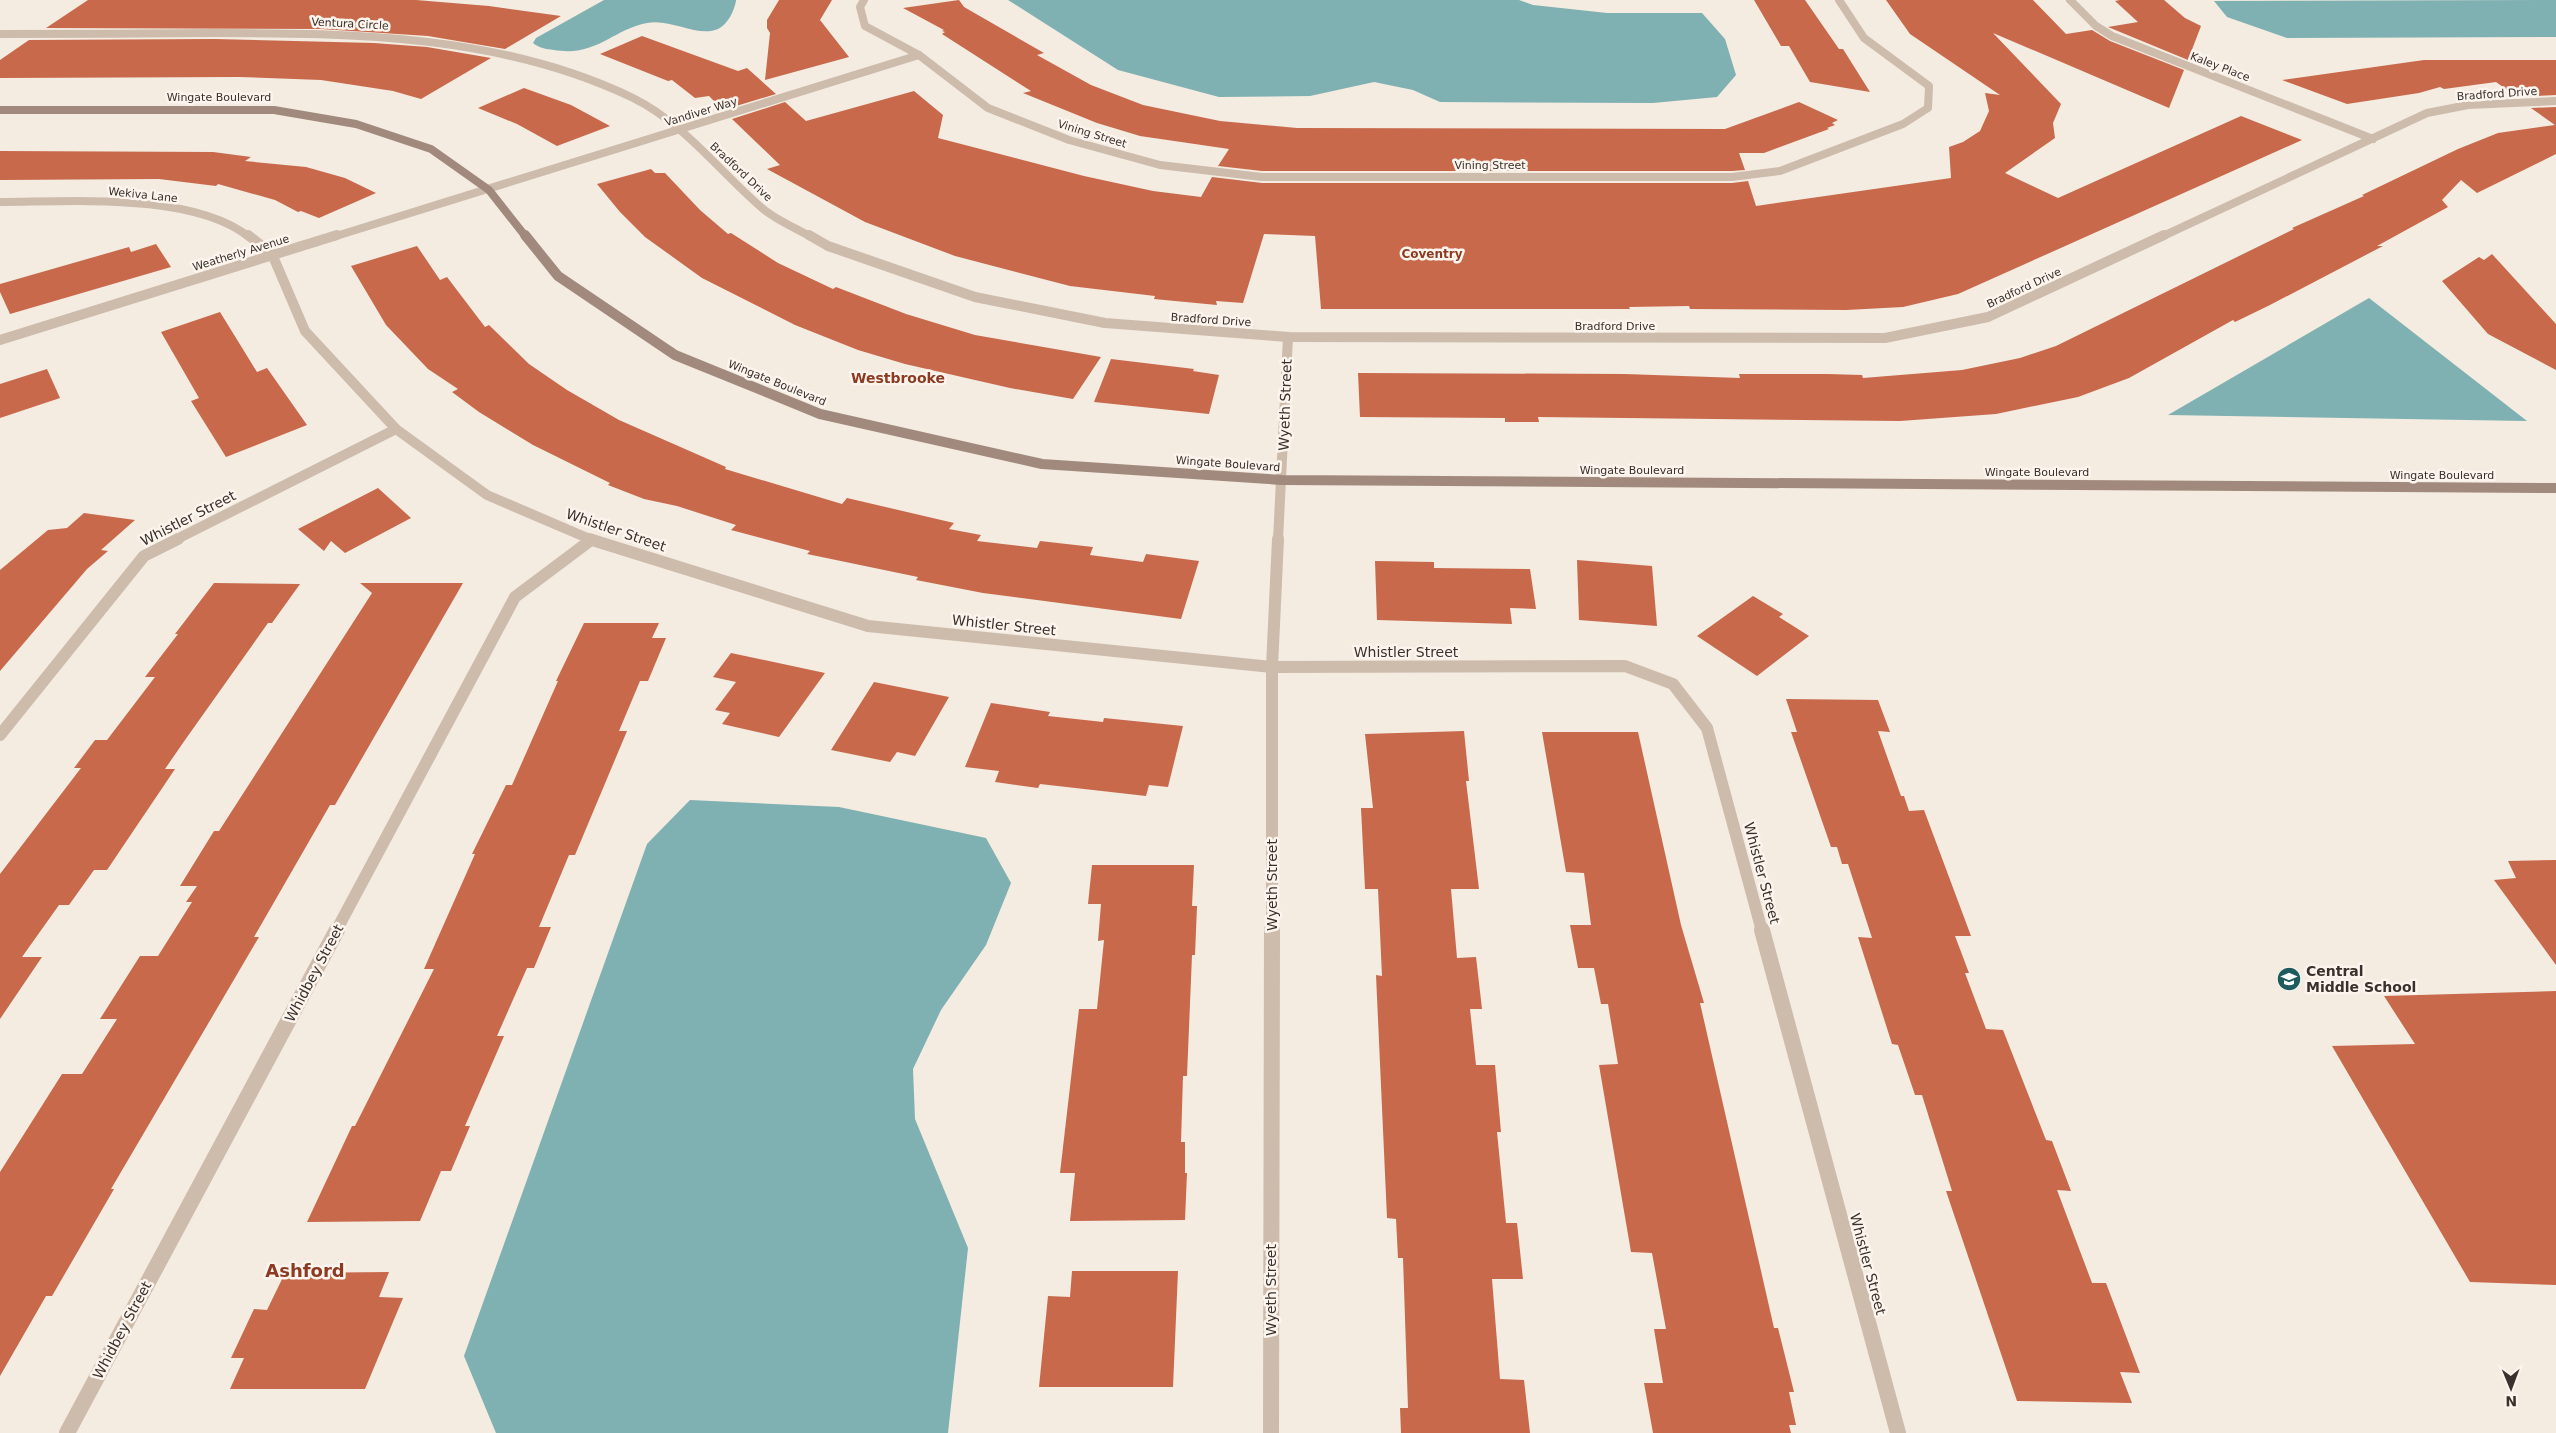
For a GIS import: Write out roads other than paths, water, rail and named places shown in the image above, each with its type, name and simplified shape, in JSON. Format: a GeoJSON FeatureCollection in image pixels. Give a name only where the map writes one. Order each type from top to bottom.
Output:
{"type":"FeatureCollection","features":[{"type":"Feature","properties":{"kind":"street"},"geometry":{"type":"LineString","coordinates":[[864,0],[860,7],[865,26],[919,55]]}},
{"type":"Feature","properties":{"kind":"street","name":"Vining Street"},"geometry":{"type":"LineString","coordinates":[[919,55],[952,78],[988,108],[1069,140],[1160,165],[1262,177],[1732,177],[1780,171],[1903,124],[1928,108],[1929,86],[1864,38],[1839,0]]}},
{"type":"Feature","properties":{"kind":"street","name":"Kaley Place"},"geometry":{"type":"LineString","coordinates":[[2070,0],[2096,26],[2112,36],[2372,139]]}},
{"type":"Feature","properties":{"kind":"street","name":"Ventura Circle"},"geometry":{"type":"LineString","coordinates":[[0,34],[307,33],[411,39],[506,55],[573,73],[635,99],[680,130]]}},
{"type":"Feature","properties":{"kind":"street","name":"Vandiver Way"},"geometry":{"type":"LineString","coordinates":[[489,190],[919,55]]}},
{"type":"Feature","properties":{"kind":"street","name":"Bradford Drive"},"geometry":{"type":"LineString","coordinates":[[680,130],[764,210],[828,246],[975,297],[1105,323],[1288,337],[1884,338],[1988,317],[2427,113],[2468,105],[2556,101]]}},
{"type":"Feature","properties":{"kind":"street","name":"Wingate Boulevard"},"geometry":{"type":"LineString","coordinates":[[0,110],[274,110],[356,124],[431,149],[489,190],[558,276],[675,355],[820,414],[1042,464],[1282,480],[2556,488]]}},
{"type":"Feature","properties":{"kind":"street","name":"Weatherly Avenue"},"geometry":{"type":"LineString","coordinates":[[0,340],[272,254],[489,190]]}},
{"type":"Feature","properties":{"kind":"street","name":"Wekiva Lane"},"geometry":{"type":"LineString","coordinates":[[0,202],[104,202],[169,207],[210,217],[246,234],[272,254]]}},
{"type":"Feature","properties":{"kind":"street","name":"Whistler Street"},"geometry":{"type":"LineString","coordinates":[[272,254],[305,331],[396,429],[487,494],[591,540],[868,626],[1272,667],[1625,666],[1674,684],[1708,728],[1898,1433]]}},
{"type":"Feature","properties":{"kind":"street","name":"Wyeth Street"},"geometry":{"type":"LineString","coordinates":[[1271,1433],[1272,667],[1288,337]]}},
{"type":"Feature","properties":{"kind":"street","name":"Whistler Street"},"geometry":{"type":"LineString","coordinates":[[0,735],[144,556],[396,429]]}},
{"type":"Feature","properties":{"kind":"street","name":"Whidbey Street"},"geometry":{"type":"LineString","coordinates":[[67,1433],[515,597],[591,540]]}},
{"type":"Feature","properties":{"kind":"water"},"geometry":{"type":"Polygon","coordinates":[[[604,0],[736,1],[728,21],[718,29],[710,31],[693,30],[656,22],[634,26],[603,42],[582,50],[551,50],[533,43],[536,38],[604,0]]]}},
{"type":"Feature","properties":{"kind":"water"},"geometry":{"type":"Polygon","coordinates":[[[1008,0],[1519,0],[1533,5],[1607,13],[1702,13],[1725,39],[1736,75],[1717,97],[1653,103],[1440,102],[1413,90],[1374,82],[1310,96],[1219,97],[1118,70],[1008,0]]]}},
{"type":"Feature","properties":{"kind":"water"},"geometry":{"type":"Polygon","coordinates":[[[2556,0],[2556,37],[2287,38],[2227,17],[2214,1],[2556,0]]]}},
{"type":"Feature","properties":{"kind":"water"},"geometry":{"type":"Polygon","coordinates":[[[2369,298],[2527,421],[2168,415],[2369,298]]]}},
{"type":"Feature","properties":{"kind":"water"},"geometry":{"type":"Polygon","coordinates":[[[690,800],[839,807],[986,838],[1011,883],[986,945],[941,1010],[913,1069],[915,1119],[968,1248],[948,1433],[496,1433],[464,1356],[647,844],[690,800]]]}},
{"type":"Feature","properties":{"kind":"place","name":"Central Middle School"},"geometry":{"type":"Point","coordinates":[2289,979]}},
{"type":"Feature","properties":{"kind":"district","name":"Coventry"},"geometry":{"type":"Point","coordinates":[1432,254]}},
{"type":"Feature","properties":{"kind":"district","name":"Westbrooke"},"geometry":{"type":"Point","coordinates":[898,378]}},
{"type":"Feature","properties":{"kind":"district","name":"Ashford"},"geometry":{"type":"Point","coordinates":[305,1270]}}]}
